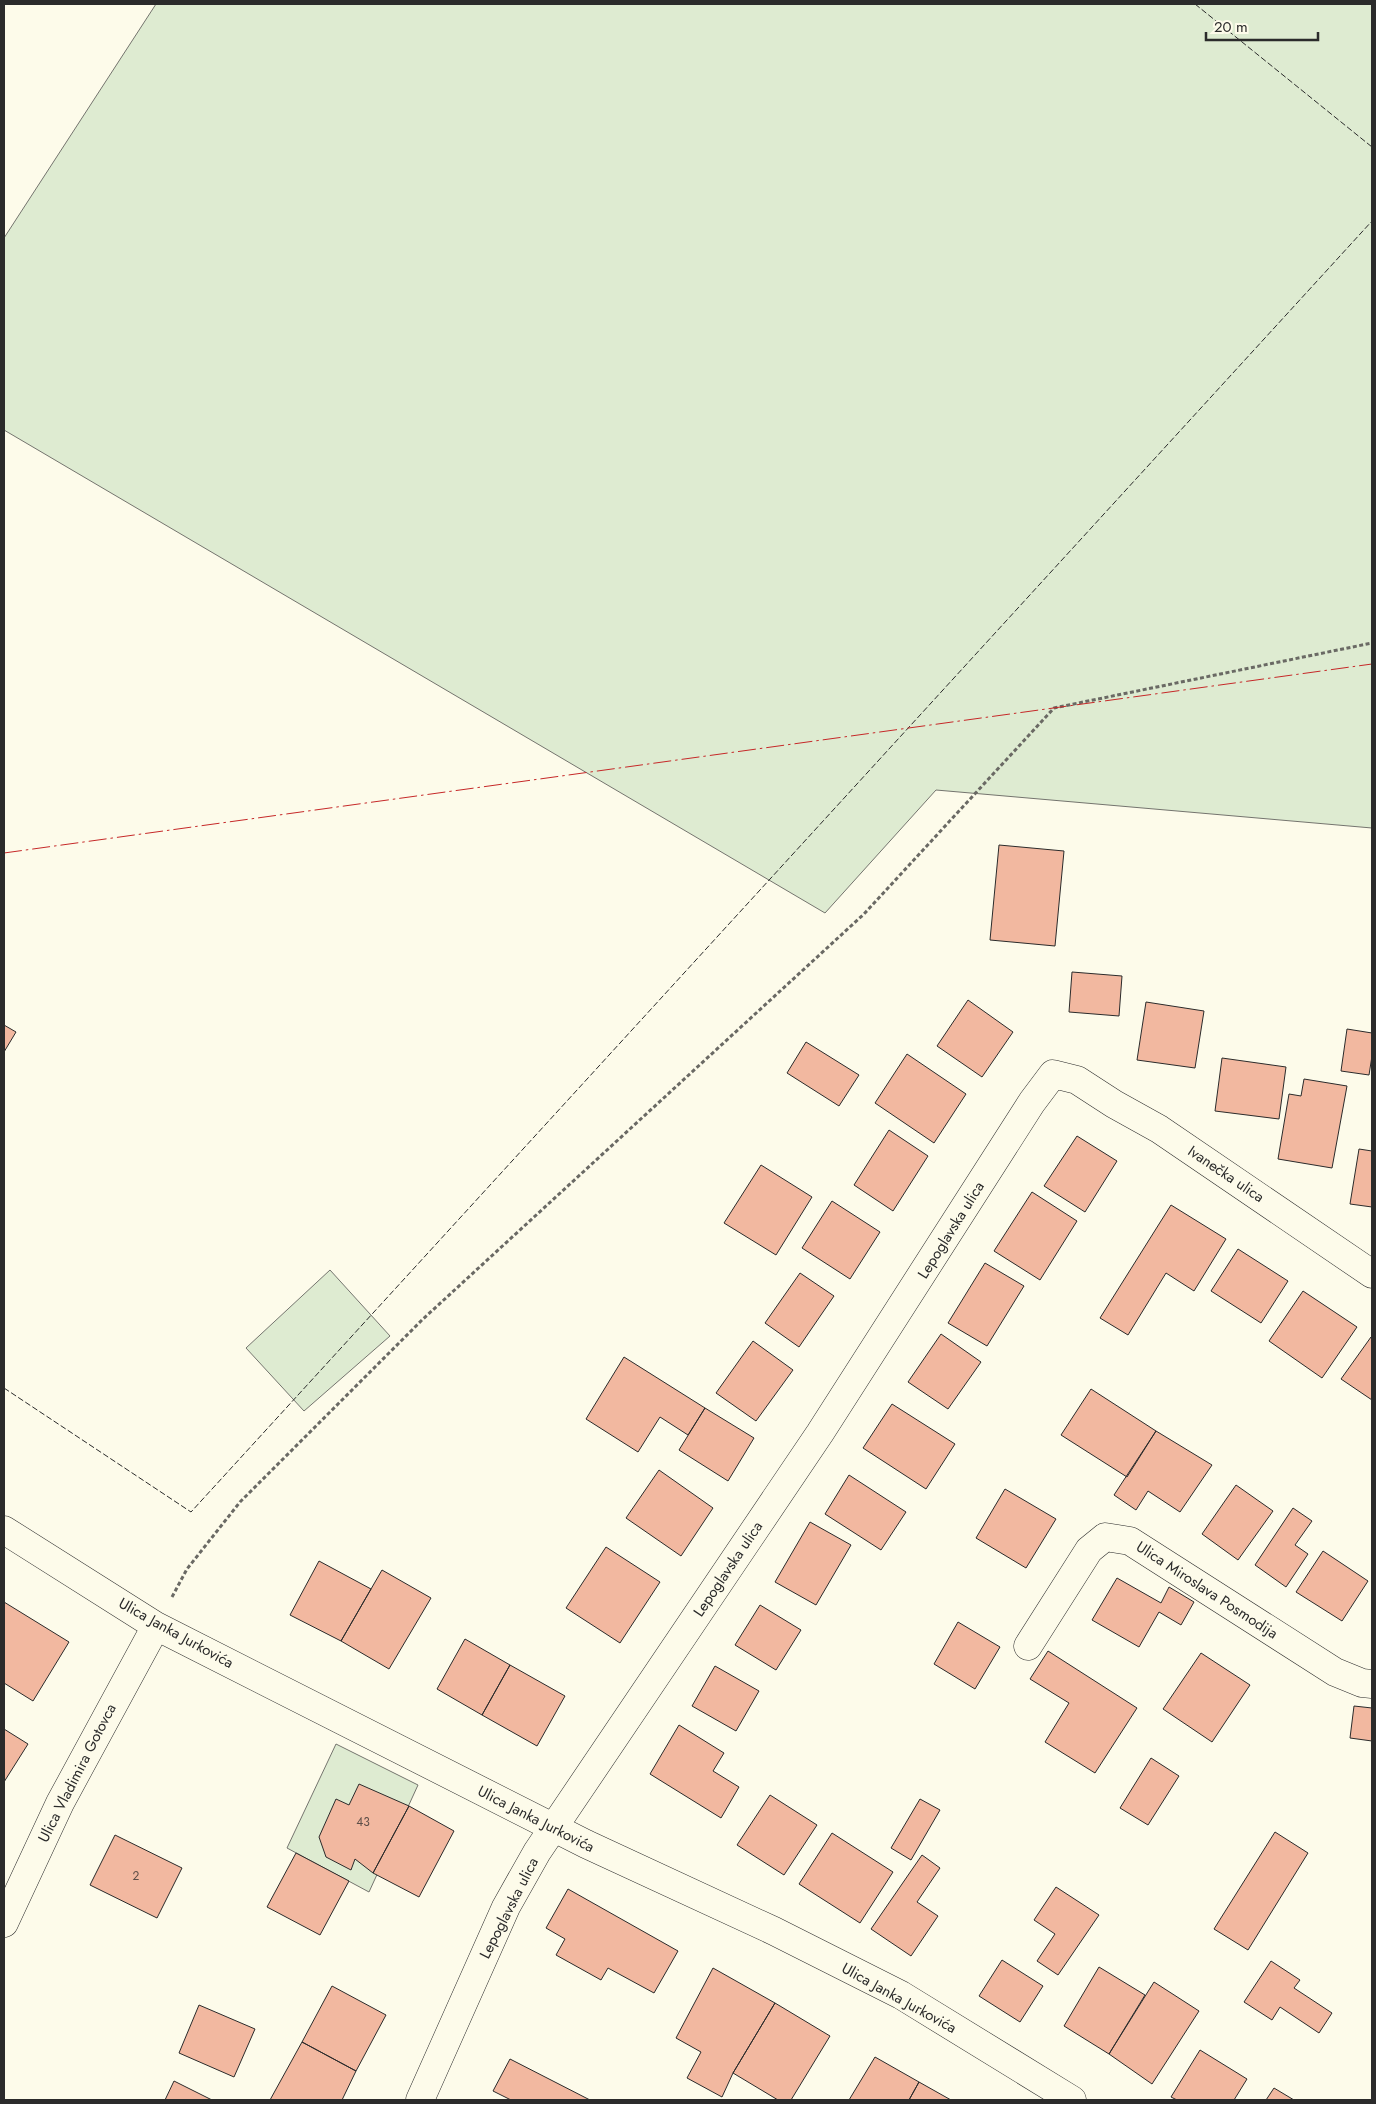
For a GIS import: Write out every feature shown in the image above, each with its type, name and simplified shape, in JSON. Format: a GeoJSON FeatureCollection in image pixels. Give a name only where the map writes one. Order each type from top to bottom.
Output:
{"type":"FeatureCollection","features":[{"type":"Feature","properties":{"kind":"street","name":"Lepoglavska ulica"},"geometry":{"type":"LineString","coordinates":[[420,2100],[506,1907],[537,1852],[820,1433],[1032,1102],[1053,1074],[1077,1080]]}},
{"type":"Feature","properties":{"kind":"street","name":"Ivanečka ulica"},"geometry":{"type":"LineString","coordinates":[[1077,1080],[1114,1104],[1159,1129],[1372,1274]]}},
{"type":"Feature","properties":{"kind":"street","name":"Ulica Janka Jurkovića"},"geometry":{"type":"LineString","coordinates":[[4,1530],[156,1626],[554,1828],[774,1931],[901,1996],[1059,2097]]}},
{"type":"Feature","properties":{"kind":"street","name":"Ulica Miroslava Posmodija"},"geometry":{"type":"LineString","coordinates":[[1028,1646],[1089,1550],[1104,1537],[1130,1541],[1335,1672],[1362,1683],[1372,1684]]}},
{"type":"Feature","properties":{"kind":"street","name":"Ulica Vladimira Gotovca"},"geometry":{"type":"LineString","coordinates":[[4,1922],[10,1888],[60,1803],[156,1626]]}},
{"type":"Feature","properties":{"kind":"path"},"geometry":{"type":"LineString","coordinates":[[156,1626],[187,1570],[240,1502],[423,1319],[864,914],[1054,708],[1372,643]]}},
{"type":"Feature","properties":{"kind":"green space"},"geometry":{"type":"Polygon","coordinates":[[[156,4],[1372,4],[1372,828],[936,790],[825,913],[4,430],[4,238],[156,4]]]}},
{"type":"Feature","properties":{"kind":"green space"},"geometry":{"type":"Polygon","coordinates":[[[330,1270],[390,1336],[304,1411],[246,1348],[330,1270]]]}},
{"type":"Feature","properties":{"kind":"green space"},"geometry":{"type":"Polygon","coordinates":[[[336,1744],[418,1785],[369,1892],[287,1848],[336,1744]]]}},
{"type":"Feature","properties":{"kind":"building"},"geometry":{"type":"Polygon","coordinates":[[[999,845],[1064,851],[1055,946],[990,940],[999,845]]]}},
{"type":"Feature","properties":{"kind":"building"},"geometry":{"type":"Polygon","coordinates":[[[1072,972],[1122,976],[1119,1016],[1069,1012],[1072,972]]]}},
{"type":"Feature","properties":{"kind":"building"},"geometry":{"type":"Polygon","coordinates":[[[968,1000],[1013,1032],[982,1077],[937,1046],[968,1000]]]}},
{"type":"Feature","properties":{"kind":"building"},"geometry":{"type":"Polygon","coordinates":[[[1146,1002],[1204,1011],[1195,1068],[1137,1060],[1146,1002]]]}},
{"type":"Feature","properties":{"kind":"building"},"geometry":{"type":"Polygon","coordinates":[[[4,1025],[16,1032],[4,1052],[4,1025]]]}},
{"type":"Feature","properties":{"kind":"building"},"geometry":{"type":"Polygon","coordinates":[[[1347,1029],[1372,1033],[1372,1056],[1369,1075],[1341,1071],[1347,1029]]]}},
{"type":"Feature","properties":{"kind":"building"},"geometry":{"type":"Polygon","coordinates":[[[806,1042],[859,1075],[839,1106],[787,1073],[806,1042]]]}},
{"type":"Feature","properties":{"kind":"building"},"geometry":{"type":"Polygon","coordinates":[[[907,1054],[966,1094],[934,1143],[875,1103],[907,1054]]]}},
{"type":"Feature","properties":{"kind":"building"},"geometry":{"type":"Polygon","coordinates":[[[1222,1058],[1286,1067],[1279,1119],[1215,1111],[1222,1058]]]}},
{"type":"Feature","properties":{"kind":"building"},"geometry":{"type":"Polygon","coordinates":[[[1304,1079],[1347,1086],[1332,1168],[1278,1159],[1289,1094],[1301,1096],[1304,1079]]]}},
{"type":"Feature","properties":{"kind":"building"},"geometry":{"type":"Polygon","coordinates":[[[889,1130],[928,1156],[893,1211],[854,1185],[889,1130]]]}},
{"type":"Feature","properties":{"kind":"building"},"geometry":{"type":"Polygon","coordinates":[[[1077,1136],[1117,1161],[1085,1212],[1044,1186],[1077,1136]]]}},
{"type":"Feature","properties":{"kind":"building"},"geometry":{"type":"Polygon","coordinates":[[[1359,1149],[1372,1151],[1372,1207],[1350,1204],[1359,1149]]]}},
{"type":"Feature","properties":{"kind":"building"},"geometry":{"type":"Polygon","coordinates":[[[761,1165],[812,1197],[776,1255],[724,1223],[761,1165]]]}},
{"type":"Feature","properties":{"kind":"building"},"geometry":{"type":"Polygon","coordinates":[[[1032,1192],[1077,1221],[1040,1280],[994,1251],[1032,1192]]]}},
{"type":"Feature","properties":{"kind":"building"},"geometry":{"type":"Polygon","coordinates":[[[832,1201],[880,1232],[850,1279],[802,1248],[832,1201]]]}},
{"type":"Feature","properties":{"kind":"building"},"geometry":{"type":"Polygon","coordinates":[[[1171,1205],[1226,1239],[1194,1291],[1166,1273],[1128,1335],[1100,1318],[1171,1205]]]}},
{"type":"Feature","properties":{"kind":"building"},"geometry":{"type":"Polygon","coordinates":[[[1238,1249],[1288,1281],[1261,1323],[1211,1291],[1238,1249]]]}},
{"type":"Feature","properties":{"kind":"building"},"geometry":{"type":"Polygon","coordinates":[[[985,1263],[1024,1286],[987,1346],[948,1323],[985,1263]]]}},
{"type":"Feature","properties":{"kind":"building"},"geometry":{"type":"Polygon","coordinates":[[[800,1273],[834,1296],[799,1347],[765,1323],[800,1273]]]}},
{"type":"Feature","properties":{"kind":"building"},"geometry":{"type":"Polygon","coordinates":[[[1303,1291],[1357,1327],[1322,1378],[1269,1341],[1303,1291]]]}},
{"type":"Feature","properties":{"kind":"building"},"geometry":{"type":"Polygon","coordinates":[[[941,1334],[981,1362],[948,1409],[908,1382],[941,1334]]]}},
{"type":"Feature","properties":{"kind":"building"},"geometry":{"type":"Polygon","coordinates":[[[1372,1338],[1372,1400],[1341,1379],[1372,1338]]]}},
{"type":"Feature","properties":{"kind":"building"},"geometry":{"type":"Polygon","coordinates":[[[753,1341],[793,1370],[756,1421],[716,1393],[753,1341]]]}},
{"type":"Feature","properties":{"kind":"building"},"geometry":{"type":"Polygon","coordinates":[[[624,1357],[705,1408],[688,1435],[660,1417],[638,1452],[586,1419],[624,1357]]]}},
{"type":"Feature","properties":{"kind":"building"},"geometry":{"type":"Polygon","coordinates":[[[1091,1389],[1156,1431],[1127,1477],[1061,1435],[1091,1389]]]}},
{"type":"Feature","properties":{"kind":"building"},"geometry":{"type":"Polygon","coordinates":[[[892,1404],[955,1444],[926,1489],[863,1448],[892,1404]]]}},
{"type":"Feature","properties":{"kind":"building"},"geometry":{"type":"Polygon","coordinates":[[[705,1408],[754,1438],[728,1481],[679,1450],[705,1408]]]}},
{"type":"Feature","properties":{"kind":"building"},"geometry":{"type":"Polygon","coordinates":[[[1156,1431],[1212,1465],[1180,1512],[1148,1491],[1136,1510],[1114,1495],[1156,1431]]]}},
{"type":"Feature","properties":{"kind":"building"},"geometry":{"type":"Polygon","coordinates":[[[659,1470],[713,1508],[681,1556],[626,1518],[659,1470]]]}},
{"type":"Feature","properties":{"kind":"building"},"geometry":{"type":"Polygon","coordinates":[[[849,1475],[906,1512],[881,1550],[825,1514],[849,1475]]]}},
{"type":"Feature","properties":{"kind":"building"},"geometry":{"type":"Polygon","coordinates":[[[1236,1485],[1273,1511],[1238,1560],[1202,1534],[1236,1485]]]}},
{"type":"Feature","properties":{"kind":"building"},"geometry":{"type":"Polygon","coordinates":[[[1005,1489],[1056,1519],[1026,1568],[976,1538],[1005,1489]]]}},
{"type":"Feature","properties":{"kind":"building"},"geometry":{"type":"Polygon","coordinates":[[[1293,1508],[1312,1521],[1295,1545],[1308,1554],[1286,1587],[1255,1565],[1293,1508]]]}},
{"type":"Feature","properties":{"kind":"building"},"geometry":{"type":"Polygon","coordinates":[[[810,1522],[851,1545],[816,1605],[775,1582],[810,1522]]]}},
{"type":"Feature","properties":{"kind":"building"},"geometry":{"type":"Polygon","coordinates":[[[606,1547],[660,1582],[620,1643],[566,1608],[606,1547]]]}},
{"type":"Feature","properties":{"kind":"building"},"geometry":{"type":"Polygon","coordinates":[[[1323,1551],[1368,1581],[1342,1621],[1296,1592],[1323,1551]]]}},
{"type":"Feature","properties":{"kind":"building"},"geometry":{"type":"Polygon","coordinates":[[[319,1561],[371,1589],[341,1641],[290,1615],[319,1561]]]}},
{"type":"Feature","properties":{"kind":"building"},"geometry":{"type":"Polygon","coordinates":[[[382,1570],[431,1598],[389,1669],[341,1641],[382,1570]]]}},
{"type":"Feature","properties":{"kind":"building"},"geometry":{"type":"Polygon","coordinates":[[[1117,1578],[1161,1603],[1169,1587],[1194,1602],[1181,1625],[1159,1612],[1139,1647],[1092,1620],[1117,1578]]]}},
{"type":"Feature","properties":{"kind":"building"},"geometry":{"type":"Polygon","coordinates":[[[4,1602],[69,1642],[33,1701],[4,1683],[4,1602]]]}},
{"type":"Feature","properties":{"kind":"building"},"geometry":{"type":"Polygon","coordinates":[[[760,1605],[801,1630],[776,1670],[735,1645],[760,1605]]]}},
{"type":"Feature","properties":{"kind":"building"},"geometry":{"type":"Polygon","coordinates":[[[958,1622],[1000,1647],[975,1689],[934,1664],[958,1622]]]}},
{"type":"Feature","properties":{"kind":"building"},"geometry":{"type":"Polygon","coordinates":[[[465,1639],[510,1665],[482,1715],[437,1689],[465,1639]]]}},
{"type":"Feature","properties":{"kind":"building"},"geometry":{"type":"Polygon","coordinates":[[[1048,1651],[1137,1708],[1095,1773],[1045,1742],[1069,1703],[1030,1679],[1048,1651]]]}},
{"type":"Feature","properties":{"kind":"building"},"geometry":{"type":"Polygon","coordinates":[[[1201,1653],[1250,1685],[1212,1742],[1163,1709],[1201,1653]]]}},
{"type":"Feature","properties":{"kind":"building"},"geometry":{"type":"Polygon","coordinates":[[[510,1665],[565,1696],[537,1746],[482,1715],[510,1665]]]}},
{"type":"Feature","properties":{"kind":"building"},"geometry":{"type":"Polygon","coordinates":[[[715,1666],[759,1691],[736,1731],[692,1706],[715,1666]]]}},
{"type":"Feature","properties":{"kind":"building"},"geometry":{"type":"Polygon","coordinates":[[[1354,1706],[1372,1708],[1372,1741],[1350,1738],[1354,1706]]]}},
{"type":"Feature","properties":{"kind":"building"},"geometry":{"type":"Polygon","coordinates":[[[679,1725],[724,1753],[713,1771],[739,1787],[721,1818],[650,1774],[679,1725]]]}},
{"type":"Feature","properties":{"kind":"building"},"geometry":{"type":"Polygon","coordinates":[[[4,1729],[28,1744],[4,1782],[4,1729]]]}},
{"type":"Feature","properties":{"kind":"building"},"geometry":{"type":"Polygon","coordinates":[[[1151,1758],[1179,1776],[1148,1825],[1120,1808],[1151,1758]]]}},
{"type":"Feature","properties":{"kind":"building"},"geometry":{"type":"Polygon","coordinates":[[[359,1784],[409,1806],[373,1873],[355,1859],[351,1870],[326,1857],[319,1837],[336,1799],[349,1805],[359,1784]]]}},
{"type":"Feature","properties":{"kind":"building"},"geometry":{"type":"Polygon","coordinates":[[[770,1795],[817,1825],[784,1875],[737,1845],[770,1795]]]}},
{"type":"Feature","properties":{"kind":"building"},"geometry":{"type":"Polygon","coordinates":[[[920,1799],[940,1810],[911,1860],[891,1848],[920,1799]]]}},
{"type":"Feature","properties":{"kind":"building"},"geometry":{"type":"Polygon","coordinates":[[[409,1806],[454,1831],[419,1897],[373,1873],[409,1806]]]}},
{"type":"Feature","properties":{"kind":"building"},"geometry":{"type":"Polygon","coordinates":[[[1275,1832],[1308,1853],[1248,1950],[1214,1929],[1275,1832]]]}},
{"type":"Feature","properties":{"kind":"building"},"geometry":{"type":"Polygon","coordinates":[[[832,1833],[893,1872],[860,1923],[799,1884],[832,1833]]]}},
{"type":"Feature","properties":{"kind":"building"},"geometry":{"type":"Polygon","coordinates":[[[115,1835],[182,1868],[157,1918],[90,1885],[115,1835]]]}},
{"type":"Feature","properties":{"kind":"building"},"geometry":{"type":"Polygon","coordinates":[[[296,1853],[349,1881],[320,1935],[267,1907],[296,1853]]]}},
{"type":"Feature","properties":{"kind":"building"},"geometry":{"type":"Polygon","coordinates":[[[922,1855],[940,1868],[917,1902],[938,1916],[911,1956],[871,1929],[922,1855]]]}},
{"type":"Feature","properties":{"kind":"building"},"geometry":{"type":"Polygon","coordinates":[[[1056,1887],[1099,1915],[1058,1975],[1037,1961],[1055,1934],[1034,1920],[1056,1887]]]}},
{"type":"Feature","properties":{"kind":"building"},"geometry":{"type":"Polygon","coordinates":[[[568,1889],[678,1951],[654,1993],[608,1968],[601,1980],[556,1955],[565,1939],[546,1928],[568,1889]]]}},
{"type":"Feature","properties":{"kind":"building"},"geometry":{"type":"Polygon","coordinates":[[[1002,1960],[1043,1986],[1020,2022],[979,1996],[1002,1960]]]}},
{"type":"Feature","properties":{"kind":"building"},"geometry":{"type":"Polygon","coordinates":[[[1271,1961],[1300,1980],[1294,1988],[1332,2013],[1319,2033],[1280,2007],[1272,2020],[1244,2002],[1271,1961]]]}},
{"type":"Feature","properties":{"kind":"building"},"geometry":{"type":"Polygon","coordinates":[[[1099,1967],[1145,1995],[1109,2054],[1064,2026],[1099,1967]]]}},
{"type":"Feature","properties":{"kind":"building"},"geometry":{"type":"Polygon","coordinates":[[[713,1968],[775,2003],[733,2073],[722,2097],[687,2078],[701,2052],[676,2038],[713,1968]]]}},
{"type":"Feature","properties":{"kind":"building"},"geometry":{"type":"Polygon","coordinates":[[[1154,1982],[1199,2011],[1152,2084],[1109,2054],[1154,1982]]]}},
{"type":"Feature","properties":{"kind":"building"},"geometry":{"type":"Polygon","coordinates":[[[332,1986],[386,2015],[356,2071],[302,2042],[332,1986]]]}},
{"type":"Feature","properties":{"kind":"building"},"geometry":{"type":"Polygon","coordinates":[[[775,2003],[830,2036],[791,2100],[778,2100],[733,2073],[775,2003]]]}},
{"type":"Feature","properties":{"kind":"building"},"geometry":{"type":"Polygon","coordinates":[[[199,2005],[255,2029],[234,2077],[179,2053],[199,2005]]]}},
{"type":"Feature","properties":{"kind":"building"},"geometry":{"type":"Polygon","coordinates":[[[302,2042],[356,2071],[342,2100],[270,2100],[302,2042]]]}},
{"type":"Feature","properties":{"kind":"building"},"geometry":{"type":"Polygon","coordinates":[[[1200,2050],[1247,2079],[1234,2100],[1177,2100],[1171,2097],[1200,2050]]]}},
{"type":"Feature","properties":{"kind":"building"},"geometry":{"type":"Polygon","coordinates":[[[875,2057],[919,2082],[909,2100],[849,2100],[875,2057]]]}},
{"type":"Feature","properties":{"kind":"building"},"geometry":{"type":"Polygon","coordinates":[[[510,2059],[590,2100],[511,2100],[493,2091],[510,2059]]]}},
{"type":"Feature","properties":{"kind":"building"},"geometry":{"type":"Polygon","coordinates":[[[174,2081],[212,2100],[165,2100],[174,2081]]]}},
{"type":"Feature","properties":{"kind":"building"},"geometry":{"type":"Polygon","coordinates":[[[919,2082],[951,2100],[909,2100],[919,2082]]]}},
{"type":"Feature","properties":{"kind":"building"},"geometry":{"type":"Polygon","coordinates":[[[1274,2088],[1294,2100],[1266,2100],[1274,2088]]]}},
{"type":"Feature","properties":{"kind":"fence"},"geometry":{"type":"LineString","coordinates":[[1195,4],[1372,147]]}},
{"type":"Feature","properties":{"kind":"fence"},"geometry":{"type":"LineString","coordinates":[[4,1388],[191,1512],[1372,221]]}},
{"type":"Feature","properties":{"kind":"power"},"geometry":{"type":"LineString","coordinates":[[4,853],[1372,664]]}}]}
